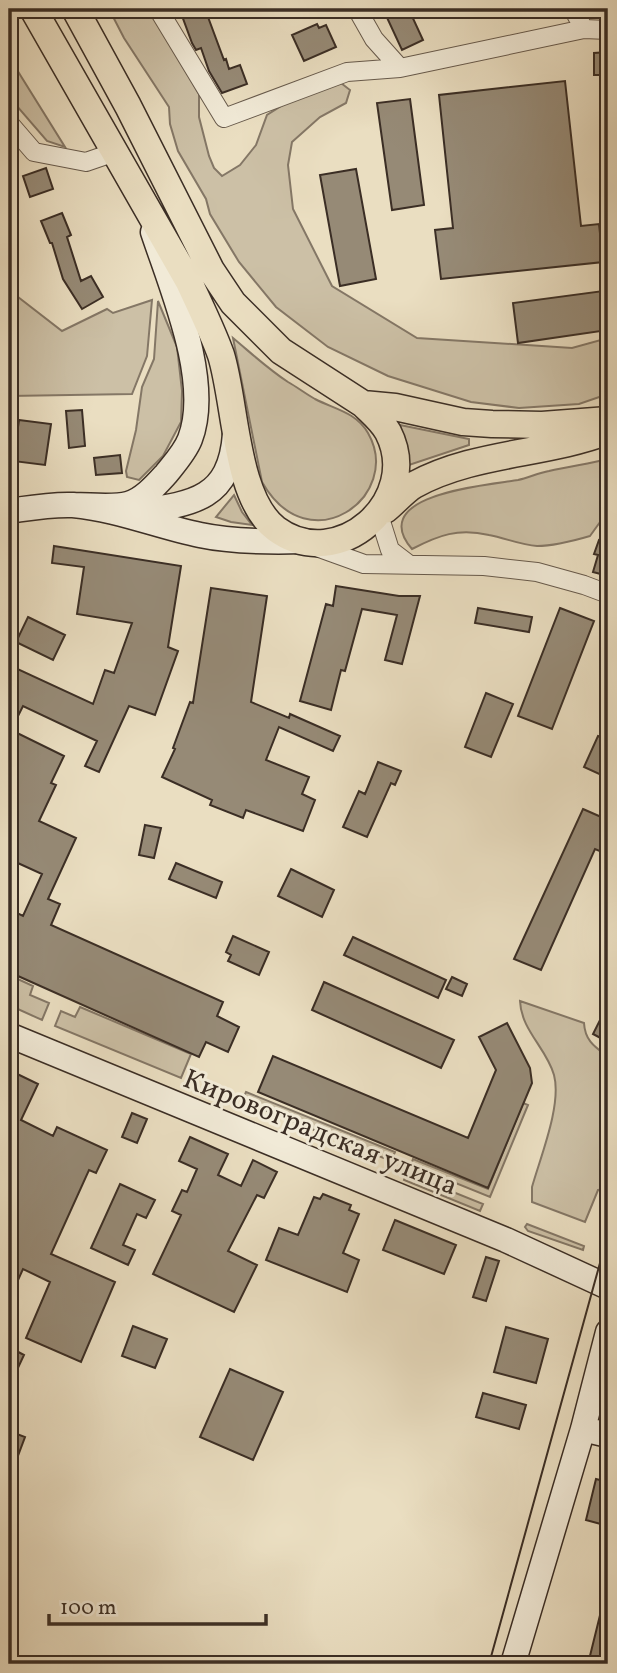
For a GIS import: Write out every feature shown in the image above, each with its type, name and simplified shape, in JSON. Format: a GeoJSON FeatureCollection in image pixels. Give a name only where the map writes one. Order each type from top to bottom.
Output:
{"type":"FeatureCollection","features":[{"type":"Feature","properties":{"kind":"main road"},"geometry":{"type":"LineString","coordinates":[[33,9],[189,282],[207,321],[221,355],[241,457],[253,499],[276,528],[303,541]]}},
{"type":"Feature","properties":{"kind":"main road"},"geometry":{"type":"LineString","coordinates":[[75,9],[211,270],[233,303],[250,323],[281,351],[363,404],[388,432],[396,468],[391,493],[379,515]]}},
{"type":"Feature","properties":{"kind":"main road"},"geometry":{"type":"LineString","coordinates":[[9,511],[45,505],[128,504],[145,495],[172,467],[189,442],[195,422],[196,379],[175,298],[143,205]]}},
{"type":"Feature","properties":{"kind":"main road"},"geometry":{"type":"LineString","coordinates":[[363,404],[395,407],[452,420],[492,424],[542,425],[608,420]]}},
{"type":"Feature","properties":{"kind":"main road"},"geometry":{"type":"LineString","coordinates":[[122,513],[167,507],[205,496],[227,474],[234,454],[236,424]]}},
{"type":"Feature","properties":{"kind":"main road"},"geometry":{"type":"LineString","coordinates":[[74,505],[122,513],[201,535],[259,541],[332,541],[352,536],[411,487],[434,475],[492,458],[582,441],[608,431]]}},
{"type":"Feature","properties":{"kind":"main road","name":"Кировоградская улица"},"geometry":{"type":"LineString","coordinates":[[9,1035],[506,1240],[608,1287]]}},
{"type":"Feature","properties":{"kind":"main road"},"geometry":{"type":"LineString","coordinates":[[513,1664],[583,1429],[608,1332]]}},
{"type":"Feature","properties":{"kind":"main road"},"geometry":{"type":"LineString","coordinates":[[583,1429],[608,1435]]}},
{"type":"Feature","properties":{"kind":"street"},"geometry":{"type":"LineString","coordinates":[[158,9],[225,118],[347,72],[400,68],[584,29],[608,30]]}},
{"type":"Feature","properties":{"kind":"street"},"geometry":{"type":"LineString","coordinates":[[358,9],[374,39],[400,68]]}},
{"type":"Feature","properties":{"kind":"street"},"geometry":{"type":"LineString","coordinates":[[573,9],[584,29]]}},
{"type":"Feature","properties":{"kind":"street"},"geometry":{"type":"LineString","coordinates":[[9,123],[34,152],[86,162],[115,152]]}},
{"type":"Feature","properties":{"kind":"street"},"geometry":{"type":"LineString","coordinates":[[379,515],[383,535],[390,550],[407,563]]}},
{"type":"Feature","properties":{"kind":"street"},"geometry":{"type":"LineString","coordinates":[[303,541],[364,564],[484,566],[537,572],[608,594]]}},
{"type":"Feature","properties":{"kind":"shaded area"},"geometry":{"type":"Polygon","coordinates":[[[109,9],[152,9],[199,94],[199,117],[209,156],[214,168],[222,176],[240,165],[256,145],[267,115],[297,96],[341,83],[350,90],[346,103],[320,117],[292,142],[288,165],[293,209],[332,286],[417,338],[572,348],[608,338],[608,394],[579,404],[519,408],[471,402],[388,376],[328,347],[276,307],[239,262],[210,214],[206,199],[178,151],[170,124],[169,107],[124,38],[109,9]]]}},
{"type":"Feature","properties":{"kind":"shaded area"},"geometry":{"type":"Polygon","coordinates":[[[9,57],[65,147],[47,141],[9,97],[9,57]]]}},
{"type":"Feature","properties":{"kind":"shaded area"},"geometry":{"type":"Polygon","coordinates":[[[9,290],[62,331],[107,309],[113,313],[152,300],[147,356],[132,394],[9,396],[9,290]]]}},
{"type":"Feature","properties":{"kind":"shaded area"},"geometry":{"type":"Polygon","coordinates":[[[158,301],[177,347],[182,391],[181,422],[163,456],[139,480],[127,477],[126,471],[136,430],[142,387],[154,359],[158,301]]]}},
{"type":"Feature","properties":{"kind":"shaded area"},"geometry":{"type":"Polygon","coordinates":[[[233,338],[281,377],[315,399],[357,420],[368,433],[376,457],[373,479],[363,498],[346,512],[326,520],[303,518],[282,506],[262,482],[233,338]]]}},
{"type":"Feature","properties":{"kind":"shaded area"},"geometry":{"type":"Polygon","coordinates":[[[400,425],[469,439],[469,445],[409,465],[400,425]]]}},
{"type":"Feature","properties":{"kind":"shaded area"},"geometry":{"type":"Polygon","coordinates":[[[608,459],[608,511],[590,536],[537,546],[468,532],[440,537],[412,549],[402,530],[405,516],[417,504],[436,496],[608,459]]]}},
{"type":"Feature","properties":{"kind":"shaded area"},"geometry":{"type":"Polygon","coordinates":[[[234,495],[242,512],[252,525],[216,517],[234,495]]]}},
{"type":"Feature","properties":{"kind":"shaded area"},"geometry":{"type":"Polygon","coordinates":[[[9,975],[33,986],[30,995],[49,1003],[42,1020],[9,1005],[9,975]]]}},
{"type":"Feature","properties":{"kind":"shaded area"},"geometry":{"type":"Polygon","coordinates":[[[520,1001],[584,1023],[589,1039],[608,1057],[608,1189],[598,1190],[585,1222],[532,1202],[532,1187],[553,1116],[556,1087],[551,1066],[529,1030],[520,1001]]]}},
{"type":"Feature","properties":{"kind":"shaded area"},"geometry":{"type":"Polygon","coordinates":[[[80,1007],[191,1054],[181,1078],[55,1026],[61,1011],[75,1017],[80,1007]]]}},
{"type":"Feature","properties":{"kind":"shaded area"},"geometry":{"type":"Polygon","coordinates":[[[246,1092],[395,1152],[391,1161],[242,1101],[246,1092]]]}},
{"type":"Feature","properties":{"kind":"shaded area"},"geometry":{"type":"Polygon","coordinates":[[[523,1103],[528,1105],[490,1197],[411,1165],[413,1159],[488,1189],[523,1103]]]}},
{"type":"Feature","properties":{"kind":"shaded area"},"geometry":{"type":"Polygon","coordinates":[[[406,1173],[483,1204],[480,1211],[404,1180],[406,1173]]]}},
{"type":"Feature","properties":{"kind":"shaded area"},"geometry":{"type":"Polygon","coordinates":[[[527,1224],[584,1246],[583,1250],[528,1231],[525,1227],[527,1224]]]}},
{"type":"Feature","properties":{"kind":"building"},"geometry":{"type":"Polygon","coordinates":[[[192,9],[205,9],[229,69],[240,65],[247,84],[222,93],[209,71],[201,48],[196,50],[192,43],[181,13],[192,9]]]}},
{"type":"Feature","properties":{"kind":"building"},"geometry":{"type":"Polygon","coordinates":[[[383,9],[403,9],[406,16],[411,14],[423,40],[402,50],[383,9]]]}},
{"type":"Feature","properties":{"kind":"building"},"geometry":{"type":"Polygon","coordinates":[[[317,24],[319,28],[326,25],[336,47],[304,61],[292,35],[317,24]]]}},
{"type":"Feature","properties":{"kind":"building"},"geometry":{"type":"Polygon","coordinates":[[[608,52],[608,75],[594,75],[594,53],[608,52]]]}},
{"type":"Feature","properties":{"kind":"building"},"geometry":{"type":"Polygon","coordinates":[[[565,81],[581,226],[599,224],[603,262],[441,279],[435,230],[453,228],[439,95],[565,81]]]}},
{"type":"Feature","properties":{"kind":"building"},"geometry":{"type":"Polygon","coordinates":[[[410,99],[424,205],[392,210],[377,103],[410,99]]]}},
{"type":"Feature","properties":{"kind":"building"},"geometry":{"type":"Polygon","coordinates":[[[46,168],[53,189],[30,197],[23,176],[46,168]]]}},
{"type":"Feature","properties":{"kind":"building"},"geometry":{"type":"Polygon","coordinates":[[[356,169],[376,279],[340,286],[320,175],[356,169]]]}},
{"type":"Feature","properties":{"kind":"building"},"geometry":{"type":"Polygon","coordinates":[[[62,213],[71,235],[67,237],[81,281],[91,276],[103,297],[82,309],[63,279],[52,243],[41,221],[62,213]]]}},
{"type":"Feature","properties":{"kind":"building"},"geometry":{"type":"Polygon","coordinates":[[[603,291],[608,330],[518,343],[513,303],[603,291]]]}},
{"type":"Feature","properties":{"kind":"building"},"geometry":{"type":"Polygon","coordinates":[[[82,410],[85,446],[69,448],[66,411],[82,410]]]}},
{"type":"Feature","properties":{"kind":"building"},"geometry":{"type":"Polygon","coordinates":[[[19,420],[51,424],[45,465],[13,461],[19,420]]]}},
{"type":"Feature","properties":{"kind":"building"},"geometry":{"type":"Polygon","coordinates":[[[120,455],[122,473],[96,475],[94,458],[120,455]]]}},
{"type":"Feature","properties":{"kind":"building"},"geometry":{"type":"Polygon","coordinates":[[[606,530],[608,576],[593,572],[598,555],[594,554],[606,530]]]}},
{"type":"Feature","properties":{"kind":"building"},"geometry":{"type":"Polygon","coordinates":[[[54,546],[181,566],[168,647],[178,651],[155,715],[129,706],[99,772],[85,766],[97,741],[23,706],[11,730],[64,756],[51,783],[56,785],[39,821],[76,838],[48,899],[60,904],[51,925],[223,1002],[217,1016],[239,1027],[228,1052],[206,1042],[199,1057],[9,972],[9,909],[23,916],[42,874],[9,859],[9,665],[93,704],[105,670],[114,673],[132,623],[77,614],[84,567],[52,563],[54,546]]]}},
{"type":"Feature","properties":{"kind":"building"},"geometry":{"type":"Polygon","coordinates":[[[336,586],[399,596],[420,596],[402,664],[385,660],[397,615],[362,609],[345,671],[341,670],[331,710],[300,701],[326,604],[333,606],[336,586]]]}},
{"type":"Feature","properties":{"kind":"building"},"geometry":{"type":"Polygon","coordinates":[[[211,588],[267,596],[251,702],[289,718],[290,714],[340,736],[333,751],[279,727],[266,760],[309,777],[302,794],[315,800],[303,831],[246,810],[243,818],[210,805],[212,800],[162,777],[175,749],[173,748],[190,702],[193,703],[211,588]]]}},
{"type":"Feature","properties":{"kind":"building"},"geometry":{"type":"Polygon","coordinates":[[[478,608],[532,617],[529,632],[475,623],[478,608]]]}},
{"type":"Feature","properties":{"kind":"building"},"geometry":{"type":"Polygon","coordinates":[[[560,608],[594,621],[552,729],[518,716],[560,608]]]}},
{"type":"Feature","properties":{"kind":"building"},"geometry":{"type":"Polygon","coordinates":[[[28,617],[65,635],[53,660],[16,642],[28,617]]]}},
{"type":"Feature","properties":{"kind":"building"},"geometry":{"type":"Polygon","coordinates":[[[486,693],[513,704],[491,757],[465,747],[486,693]]]}},
{"type":"Feature","properties":{"kind":"building"},"geometry":{"type":"Polygon","coordinates":[[[598,736],[608,740],[608,778],[584,767],[598,736]]]}},
{"type":"Feature","properties":{"kind":"building"},"geometry":{"type":"Polygon","coordinates":[[[378,762],[401,771],[395,785],[391,783],[367,837],[343,827],[359,791],[365,794],[378,762]]]}},
{"type":"Feature","properties":{"kind":"building"},"geometry":{"type":"Polygon","coordinates":[[[583,809],[608,820],[608,838],[602,852],[595,849],[541,970],[514,959],[583,809]]]}},
{"type":"Feature","properties":{"kind":"building"},"geometry":{"type":"Polygon","coordinates":[[[145,825],[161,828],[154,858],[139,855],[145,825]]]}},
{"type":"Feature","properties":{"kind":"building"},"geometry":{"type":"Polygon","coordinates":[[[176,863],[222,882],[216,898],[169,879],[176,863]]]}},
{"type":"Feature","properties":{"kind":"building"},"geometry":{"type":"Polygon","coordinates":[[[291,869],[334,890],[322,917],[278,896],[291,869]]]}},
{"type":"Feature","properties":{"kind":"building"},"geometry":{"type":"Polygon","coordinates":[[[233,936],[269,952],[259,975],[228,961],[231,955],[226,952],[233,936]]]}},
{"type":"Feature","properties":{"kind":"building"},"geometry":{"type":"Polygon","coordinates":[[[353,937],[446,980],[438,998],[344,955],[353,937]]]}},
{"type":"Feature","properties":{"kind":"building"},"geometry":{"type":"Polygon","coordinates":[[[452,977],[467,984],[462,996],[446,989],[452,977]]]}},
{"type":"Feature","properties":{"kind":"building"},"geometry":{"type":"Polygon","coordinates":[[[324,982],[454,1040],[441,1068],[312,1010],[324,982]]]}},
{"type":"Feature","properties":{"kind":"building"},"geometry":{"type":"Polygon","coordinates":[[[600,1020],[608,1024],[608,1042],[593,1034],[600,1020]]]}},
{"type":"Feature","properties":{"kind":"building"},"geometry":{"type":"Polygon","coordinates":[[[507,1023],[530,1068],[532,1083],[488,1188],[258,1092],[273,1056],[468,1138],[496,1070],[479,1037],[507,1023]]]}},
{"type":"Feature","properties":{"kind":"building"},"geometry":{"type":"Polygon","coordinates":[[[9,1070],[38,1084],[21,1120],[53,1136],[57,1127],[107,1150],[96,1173],[89,1170],[51,1254],[115,1282],[81,1362],[26,1338],[50,1282],[23,1269],[9,1300],[9,1070]]]}},
{"type":"Feature","properties":{"kind":"building"},"geometry":{"type":"Polygon","coordinates":[[[132,1113],[147,1119],[137,1143],[122,1137],[132,1113]]]}},
{"type":"Feature","properties":{"kind":"building"},"geometry":{"type":"Polygon","coordinates":[[[190,1137],[228,1154],[218,1175],[241,1186],[253,1160],[277,1172],[264,1198],[257,1195],[228,1251],[257,1265],[234,1312],[153,1274],[181,1215],[172,1211],[182,1190],[187,1192],[197,1169],[179,1161],[190,1137]]]}},
{"type":"Feature","properties":{"kind":"building"},"geometry":{"type":"Polygon","coordinates":[[[120,1184],[155,1200],[146,1218],[137,1214],[123,1245],[135,1250],[128,1265],[91,1248],[120,1184]]]}},
{"type":"Feature","properties":{"kind":"building"},"geometry":{"type":"Polygon","coordinates":[[[323,1194],[351,1205],[349,1210],[359,1214],[343,1253],[359,1260],[347,1292],[266,1260],[279,1228],[298,1235],[314,1197],[320,1199],[323,1194]]]}},
{"type":"Feature","properties":{"kind":"building"},"geometry":{"type":"Polygon","coordinates":[[[395,1220],[456,1245],[444,1274],[383,1250],[395,1220]]]}},
{"type":"Feature","properties":{"kind":"building"},"geometry":{"type":"Polygon","coordinates":[[[486,1257],[499,1261],[486,1301],[473,1297],[486,1257]]]}},
{"type":"Feature","properties":{"kind":"building"},"geometry":{"type":"Polygon","coordinates":[[[133,1326],[167,1339],[155,1368],[122,1356],[133,1326]]]}},
{"type":"Feature","properties":{"kind":"building"},"geometry":{"type":"Polygon","coordinates":[[[506,1327],[548,1339],[536,1383],[494,1372],[506,1327]]]}},
{"type":"Feature","properties":{"kind":"building"},"geometry":{"type":"Polygon","coordinates":[[[9,1347],[24,1355],[9,1387],[9,1347]]]}},
{"type":"Feature","properties":{"kind":"building"},"geometry":{"type":"Polygon","coordinates":[[[230,1369],[283,1392],[253,1460],[200,1437],[230,1369]]]}},
{"type":"Feature","properties":{"kind":"building"},"geometry":{"type":"Polygon","coordinates":[[[483,1393],[526,1405],[519,1429],[476,1417],[483,1393]]]}},
{"type":"Feature","properties":{"kind":"building"},"geometry":{"type":"Polygon","coordinates":[[[9,1431],[25,1437],[10,1477],[9,1477],[9,1431]]]}},
{"type":"Feature","properties":{"kind":"building"},"geometry":{"type":"Polygon","coordinates":[[[596,1479],[608,1482],[608,1526],[586,1520],[596,1479]]]}},
{"type":"Feature","properties":{"kind":"building"},"geometry":{"type":"Polygon","coordinates":[[[604,1599],[608,1600],[608,1664],[588,1664],[604,1599]]]}},
{"type":"Feature","properties":{"kind":"tram line"},"geometry":{"type":"LineString","coordinates":[[489,1664],[600,1263],[608,1243]]}}]}
